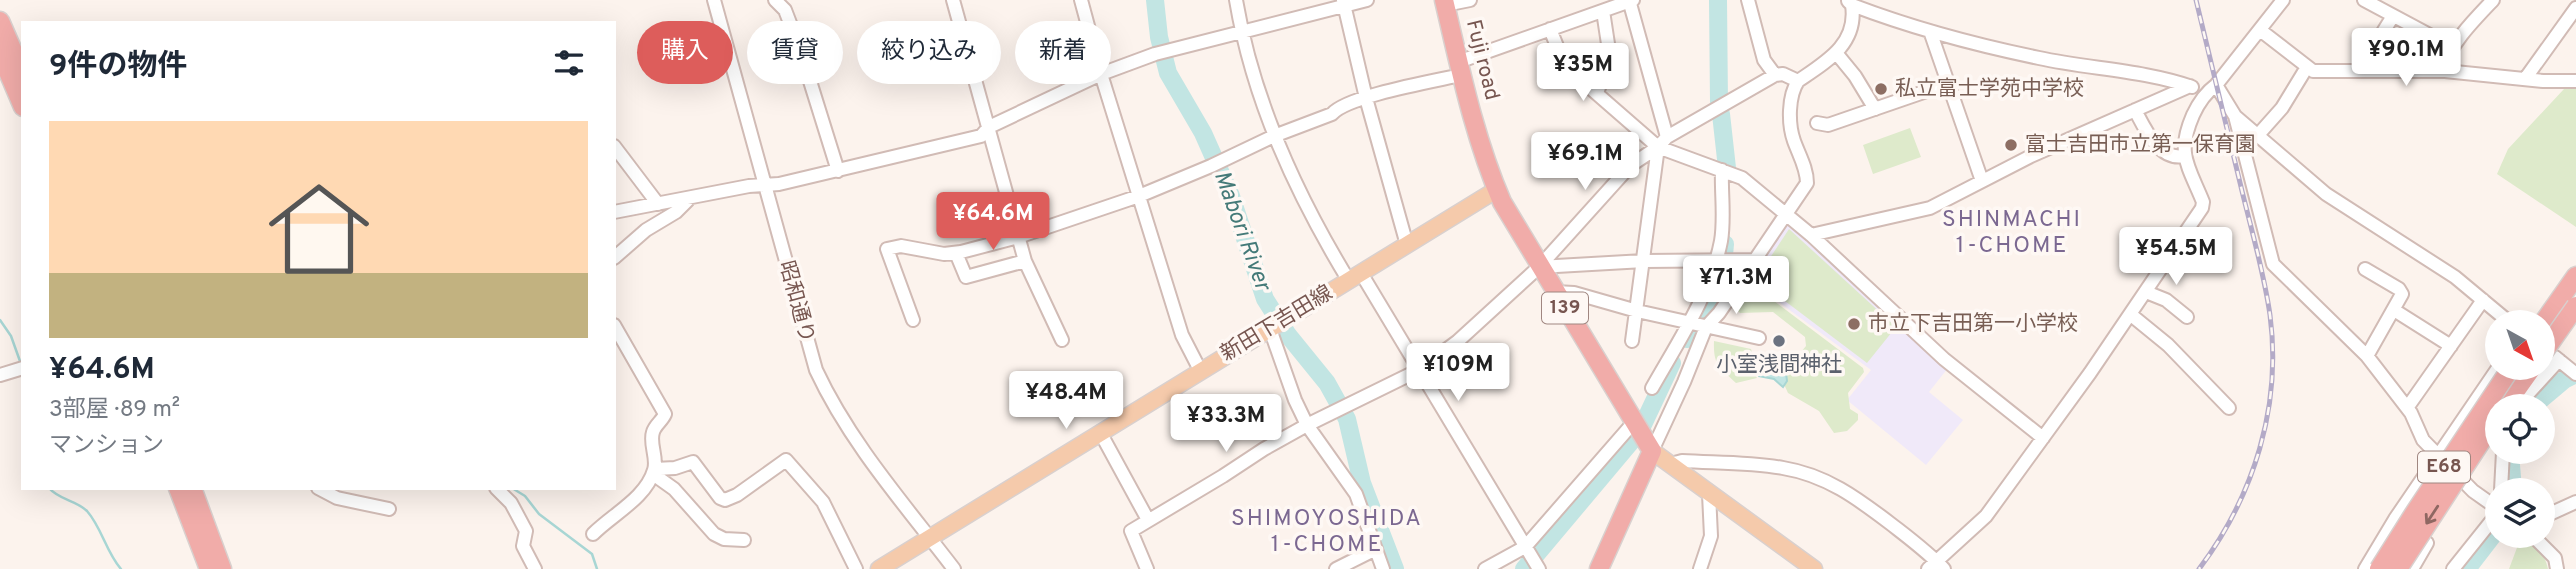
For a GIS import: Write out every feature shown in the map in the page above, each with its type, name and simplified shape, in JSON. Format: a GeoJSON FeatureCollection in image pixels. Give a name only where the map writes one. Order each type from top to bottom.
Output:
{"type":"FeatureCollection","features":[{"type":"Feature","properties":{"kind":"highway","name":"Fuji road"},"geometry":{"type":"LineString","coordinates":[[1444,3],[1486,166],[1496,190],[1539,267],[1635,424]]}},
{"type":"Feature","properties":{"kind":"highway"},"geometry":{"type":"LineString","coordinates":[[0,21],[21,69]]}},
{"type":"Feature","properties":{"kind":"highway"},"geometry":{"type":"LineString","coordinates":[[0,53],[21,102]]}},
{"type":"Feature","properties":{"kind":"highway"},"geometry":{"type":"LineString","coordinates":[[2552,310],[2576,276]]}},
{"type":"Feature","properties":{"kind":"highway"},"geometry":{"type":"LineString","coordinates":[[2555,343],[2576,306]]}},
{"type":"Feature","properties":{"kind":"highway","name":"E68"},"geometry":{"type":"LineString","coordinates":[[2379,569],[2503,380]]}},
{"type":"Feature","properties":{"kind":"highway","name":"139"},"geometry":{"type":"LineString","coordinates":[[1635,424],[1649,447]]}},
{"type":"Feature","properties":{"kind":"highway","name":"E68"},"geometry":{"type":"LineString","coordinates":[[2398,569],[2485,435]]}},
{"type":"Feature","properties":{"kind":"highway"},"geometry":{"type":"LineString","coordinates":[[1600,569],[1649,447]]}},
{"type":"Feature","properties":{"kind":"highway"},"geometry":{"type":"LineString","coordinates":[[179,490],[209,569]]}},
{"type":"Feature","properties":{"kind":"highway"},"geometry":{"type":"LineString","coordinates":[[193,490],[222,569]]}},
{"type":"Feature","properties":{"kind":"main road","name":"新田下吉田線"},"geometry":{"type":"LineString","coordinates":[[879,569],[1496,190]]}},
{"type":"Feature","properties":{"kind":"main road"},"geometry":{"type":"LineString","coordinates":[[1649,447],[1709,494],[1814,569]]}},
{"type":"Feature","properties":{"kind":"street","name":"昭和通り"},"geometry":{"type":"LineString","coordinates":[[713,0],[808,349],[826,391],[858,442],[954,569]]}},
{"type":"Feature","properties":{"kind":"street"},"geometry":{"type":"LineString","coordinates":[[775,0],[785,10],[800,48],[838,171]]}},
{"type":"Feature","properties":{"kind":"street"},"geometry":{"type":"LineString","coordinates":[[953,0],[1018,237],[1062,340]]}},
{"type":"Feature","properties":{"kind":"street"},"geometry":{"type":"LineString","coordinates":[[1081,0],[1087,21]]}},
{"type":"Feature","properties":{"kind":"street"},"geometry":{"type":"LineString","coordinates":[[1236,0],[1241,34],[1275,136],[1303,202],[1419,370],[1538,567]]}},
{"type":"Feature","properties":{"kind":"street"},"geometry":{"type":"LineString","coordinates":[[1111,71],[1162,53],[1241,34],[1343,3],[1367,0]]}},
{"type":"Feature","properties":{"kind":"street"},"geometry":{"type":"LineString","coordinates":[[1444,3],[1470,0]]}},
{"type":"Feature","properties":{"kind":"street"},"geometry":{"type":"LineString","coordinates":[[913,320],[887,248],[901,246],[944,254],[956,253],[1018,237],[1139,196],[1366,98],[1460,69],[1550,29],[1630,0],[1667,137]]}},
{"type":"Feature","properties":{"kind":"street"},"geometry":{"type":"LineString","coordinates":[[1748,0],[1760,49],[1775,75]]}},
{"type":"Feature","properties":{"kind":"street"},"geometry":{"type":"LineString","coordinates":[[1671,464],[1682,461],[1762,465],[1782,467],[1825,479],[1859,500],[1936,566],[1986,516],[2146,292],[2202,208],[2203,202],[2184,156],[2186,132],[2205,93],[2216,85],[2283,0]]}},
{"type":"Feature","properties":{"kind":"street"},"geometry":{"type":"LineString","coordinates":[[2364,0],[2452,47]]}},
{"type":"Feature","properties":{"kind":"street"},"geometry":{"type":"LineString","coordinates":[[2441,71],[2452,47],[2493,0]]}},
{"type":"Feature","properties":{"kind":"street"},"geometry":{"type":"LineString","coordinates":[[1850,2],[1892,20],[1930,31],[2039,58],[2170,81],[2205,93]]}},
{"type":"Feature","properties":{"kind":"street"},"geometry":{"type":"LineString","coordinates":[[1649,447],[1684,382],[1706,327],[1807,183],[1807,173],[1792,138],[1791,102],[1798,81],[1837,54],[1854,18],[1850,2]]}},
{"type":"Feature","properties":{"kind":"street"},"geometry":{"type":"LineString","coordinates":[[1343,3],[1407,245]]}},
{"type":"Feature","properties":{"kind":"street"},"geometry":{"type":"LineString","coordinates":[[2525,79],[2576,8]]}},
{"type":"Feature","properties":{"kind":"street"},"geometry":{"type":"LineString","coordinates":[[1597,93],[1610,57],[1603,11]]}},
{"type":"Feature","properties":{"kind":"street"},"geometry":{"type":"LineString","coordinates":[[2370,71],[2367,58],[2393,16]]}},
{"type":"Feature","properties":{"kind":"street"},"geometry":{"type":"LineString","coordinates":[[1550,29],[1565,66],[1658,148],[1742,178],[1811,235],[1944,359],[2043,438]]}},
{"type":"Feature","properties":{"kind":"street"},"geometry":{"type":"LineString","coordinates":[[2260,30],[2313,71],[2441,71],[2576,81]]}},
{"type":"Feature","properties":{"kind":"street"},"geometry":{"type":"LineString","coordinates":[[1930,31],[1982,181]]}},
{"type":"Feature","properties":{"kind":"street"},"geometry":{"type":"LineString","coordinates":[[1837,54],[1855,76],[1875,109]]}},
{"type":"Feature","properties":{"kind":"street"},"geometry":{"type":"LineString","coordinates":[[2259,135],[2282,108],[2307,67]]}},
{"type":"Feature","properties":{"kind":"street"},"geometry":{"type":"LineString","coordinates":[[1147,569],[1131,531],[1264,449],[1419,370],[1458,341],[1539,267],[1625,171],[1658,148],[1667,137],[1775,75],[1783,74],[1798,81]]}},
{"type":"Feature","properties":{"kind":"street"},"geometry":{"type":"LineString","coordinates":[[616,212],[838,171],[981,136],[989,127],[1080,84]]}},
{"type":"Feature","properties":{"kind":"street"},"geometry":{"type":"LineString","coordinates":[[1104,84],[1182,335],[1200,370]]}},
{"type":"Feature","properties":{"kind":"street"},"geometry":{"type":"LineString","coordinates":[[1817,123],[1828,125],[1947,84]]}},
{"type":"Feature","properties":{"kind":"street"},"geometry":{"type":"LineString","coordinates":[[2216,85],[2235,116],[2273,264],[2367,356],[2407,408],[2423,440],[2473,491],[2485,500]]}},
{"type":"Feature","properties":{"kind":"street"},"geometry":{"type":"LineString","coordinates":[[1811,235],[1930,208],[2031,156],[2190,86]]}},
{"type":"Feature","properties":{"kind":"street"},"geometry":{"type":"LineString","coordinates":[[2135,110],[2151,139],[2161,149],[2172,157],[2184,156]]}},
{"type":"Feature","properties":{"kind":"street"},"geometry":{"type":"LineString","coordinates":[[2235,116],[2326,194],[2455,276],[2495,310]]}},
{"type":"Feature","properties":{"kind":"street"},"geometry":{"type":"LineString","coordinates":[[1632,341],[1658,148]]}},
{"type":"Feature","properties":{"kind":"street"},"geometry":{"type":"LineString","coordinates":[[616,149],[658,204]]}},
{"type":"Feature","properties":{"kind":"street"},"geometry":{"type":"LineString","coordinates":[[1653,388],[1703,296],[1716,260],[1722,238],[1722,170]]}},
{"type":"Feature","properties":{"kind":"street"},"geometry":{"type":"LineString","coordinates":[[616,256],[646,230],[676,212],[688,200]]}},
{"type":"Feature","properties":{"kind":"street"},"geometry":{"type":"LineString","coordinates":[[956,253],[966,277],[1026,261]]}},
{"type":"Feature","properties":{"kind":"street"},"geometry":{"type":"LineString","coordinates":[[1539,267],[1644,261],[1755,260]]}},
{"type":"Feature","properties":{"kind":"street"},"geometry":{"type":"LineString","coordinates":[[2365,269],[2399,289],[2402,294],[2367,356]]}},
{"type":"Feature","properties":{"kind":"street"},"geometry":{"type":"LineString","coordinates":[[1555,292],[1574,293],[1637,311],[1759,338]]}},
{"type":"Feature","properties":{"kind":"street"},"geometry":{"type":"LineString","coordinates":[[2146,292],[2165,300],[2187,317]]}},
{"type":"Feature","properties":{"kind":"street"},"geometry":{"type":"LineString","coordinates":[[2407,408],[2483,300]]}},
{"type":"Feature","properties":{"kind":"street"},"geometry":{"type":"LineString","coordinates":[[2394,310],[2451,346]]}},
{"type":"Feature","properties":{"kind":"street"},"geometry":{"type":"LineString","coordinates":[[2130,314],[2168,345],[2229,408]]}},
{"type":"Feature","properties":{"kind":"street"},"geometry":{"type":"LineString","coordinates":[[2555,346],[2576,318]]}},
{"type":"Feature","properties":{"kind":"street"},"geometry":{"type":"LineString","coordinates":[[1276,326],[1295,400],[1307,425],[1356,494],[1383,569]]}},
{"type":"Feature","properties":{"kind":"street"},"geometry":{"type":"LineString","coordinates":[[593,534],[639,494],[654,471],[652,434],[665,414],[616,328]]}},
{"type":"Feature","properties":{"kind":"street"},"geometry":{"type":"LineString","coordinates":[[2555,358],[2573,372]]}},
{"type":"Feature","properties":{"kind":"street"},"geometry":{"type":"LineString","coordinates":[[2365,569],[2395,519],[2490,380]]}},
{"type":"Feature","properties":{"kind":"street"},"geometry":{"type":"LineString","coordinates":[[1485,569],[1526,549],[1635,424]]}},
{"type":"Feature","properties":{"kind":"street"},"geometry":{"type":"LineString","coordinates":[[1100,432],[1148,520]]}},
{"type":"Feature","properties":{"kind":"street"},"geometry":{"type":"LineString","coordinates":[[654,471],[693,462],[720,498],[725,500],[737,495],[786,460],[823,502],[856,569]]}},
{"type":"Feature","properties":{"kind":"street"},"geometry":{"type":"LineString","coordinates":[[654,471],[714,534],[724,539],[744,540]]}},
{"type":"Feature","properties":{"kind":"street"},"geometry":{"type":"LineString","coordinates":[[322,490],[337,498],[389,509]]}},
{"type":"Feature","properties":{"kind":"street"},"geometry":{"type":"LineString","coordinates":[[498,490],[511,503],[526,531],[523,546],[535,569]]}},
{"type":"Feature","properties":{"kind":"street"},"geometry":{"type":"LineString","coordinates":[[1700,569],[1711,536],[1709,494]]}},
{"type":"Feature","properties":{"kind":"street"},"geometry":{"type":"LineString","coordinates":[[2555,512],[2576,502]]}},
{"type":"Feature","properties":{"kind":"street"},"geometry":{"type":"LineString","coordinates":[[2452,569],[2485,529]]}},
{"type":"Feature","properties":{"kind":"street"},"geometry":{"type":"LineString","coordinates":[[2412,569],[2427,543]]}},
{"type":"Feature","properties":{"kind":"street"},"geometry":{"type":"LineString","coordinates":[[2545,548],[2555,558],[2557,569]]}},
{"type":"Feature","properties":{"kind":"street"},"geometry":{"type":"LineString","coordinates":[[1336,569],[1376,549]]}},
{"type":"Feature","properties":{"kind":"shaded area","name":"市立下吉田第一小学校"},"geometry":{"type":"Polygon","coordinates":[[[1784,225],[1790,225],[1948,368],[1929,392],[1963,420],[1926,465],[1847,400],[1871,370],[1749,280],[1784,225]]]}},
{"type":"Feature","properties":{"kind":"green space"},"geometry":{"type":"Polygon","coordinates":[[[2564,89],[2576,89],[2576,227],[2497,174],[2508,149],[2564,89]]]}},
{"type":"Feature","properties":{"kind":"green space"},"geometry":{"type":"Polygon","coordinates":[[[1910,128],[1921,157],[1873,174],[1863,145],[1910,128]]]}},
{"type":"Feature","properties":{"kind":"green space"},"geometry":{"type":"Polygon","coordinates":[[[1789,229],[1896,327],[1867,363],[1756,279],[1789,229]]]}},
{"type":"Feature","properties":{"kind":"green space"},"geometry":{"type":"Polygon","coordinates":[[[1754,286],[1863,368],[1864,372],[1848,393],[1850,409],[1858,414],[1858,420],[1847,431],[1834,433],[1819,411],[1788,393],[1783,382],[1776,380],[1781,365],[1795,359],[1806,346],[1805,337],[1773,312],[1740,313],[1733,306],[1741,293],[1754,286]]]}},
{"type":"Feature","properties":{"kind":"green space"},"geometry":{"type":"Polygon","coordinates":[[[1714,341],[1751,349],[1754,360],[1752,369],[1757,378],[1736,383],[1716,361],[1714,341]]]}},
{"type":"Feature","properties":{"kind":"green space"},"geometry":{"type":"Polygon","coordinates":[[[2517,548],[2539,548],[2548,569],[2509,569],[2517,548]]]}},
{"type":"Feature","properties":{"kind":"water"},"geometry":{"type":"Polygon","coordinates":[[[1766,363],[1786,373],[1787,381],[1783,387],[1774,379],[1759,376],[1756,369],[1766,363]]]}},
{"type":"Feature","properties":{"kind":"waterway","name":"Mabori River"},"geometry":{"type":"LineString","coordinates":[[1155,0],[1159,37],[1168,73],[1203,133],[1231,196],[1265,299],[1288,335],[1327,383],[1347,419],[1362,483],[1395,569]]}},
{"type":"Feature","properties":{"kind":"waterway"},"geometry":{"type":"LineString","coordinates":[[1718,0],[1719,102]]}},
{"type":"Feature","properties":{"kind":"waterway"},"geometry":{"type":"LineString","coordinates":[[1721,114],[1727,168]]}},
{"type":"Feature","properties":{"kind":"waterway"},"geometry":{"type":"LineString","coordinates":[[1687,339],[1718,289],[1722,278],[1725,244]]}},
{"type":"Feature","properties":{"kind":"waterway"},"geometry":{"type":"LineString","coordinates":[[0,320],[11,336],[21,364]]}},
{"type":"Feature","properties":{"kind":"waterway"},"geometry":{"type":"LineString","coordinates":[[1524,569],[1640,431],[1672,363]]}},
{"type":"Feature","properties":{"kind":"waterway"},"geometry":{"type":"LineString","coordinates":[[2547,394],[2576,374]]}},
{"type":"Feature","properties":{"kind":"waterway"},"geometry":{"type":"LineString","coordinates":[[2511,464],[2512,478]]}},
{"type":"Feature","properties":{"kind":"waterway"},"geometry":{"type":"LineString","coordinates":[[52,490],[87,511],[121,569]]}},
{"type":"Feature","properties":{"kind":"waterway"},"geometry":{"type":"LineString","coordinates":[[515,490],[525,496],[539,514],[592,554],[597,569]]}},
{"type":"Feature","properties":{"kind":"waterway"},"geometry":{"type":"LineString","coordinates":[[2467,569],[2485,546]]}},
{"type":"Feature","properties":{"kind":"railway"},"geometry":{"type":"LineString","coordinates":[[2196,0],[2261,268],[2273,349],[2272,383],[2260,449],[2235,511],[2199,569]]}},
{"type":"Feature","properties":{"kind":"place","name":"私立富士学苑中学校"},"geometry":{"type":"Point","coordinates":[1881,89]}},
{"type":"Feature","properties":{"kind":"place","name":"富士吉田市立第一保育園"},"geometry":{"type":"Point","coordinates":[2011,145]}},
{"type":"Feature","properties":{"kind":"place","name":"市立下吉田第一小学校"},"geometry":{"type":"Point","coordinates":[1854,324]}},
{"type":"Feature","properties":{"kind":"place","name":"小室浅間神社"},"geometry":{"type":"Point","coordinates":[1779,341]}},
{"type":"Feature","properties":{"kind":"district","name":"SHINMACHI 1-CHOME"},"geometry":{"type":"Point","coordinates":[2012,233]}},
{"type":"Feature","properties":{"kind":"district","name":"SHIMOYOSHIDA 1-CHOME"},"geometry":{"type":"Point","coordinates":[1327,532]}}]}
